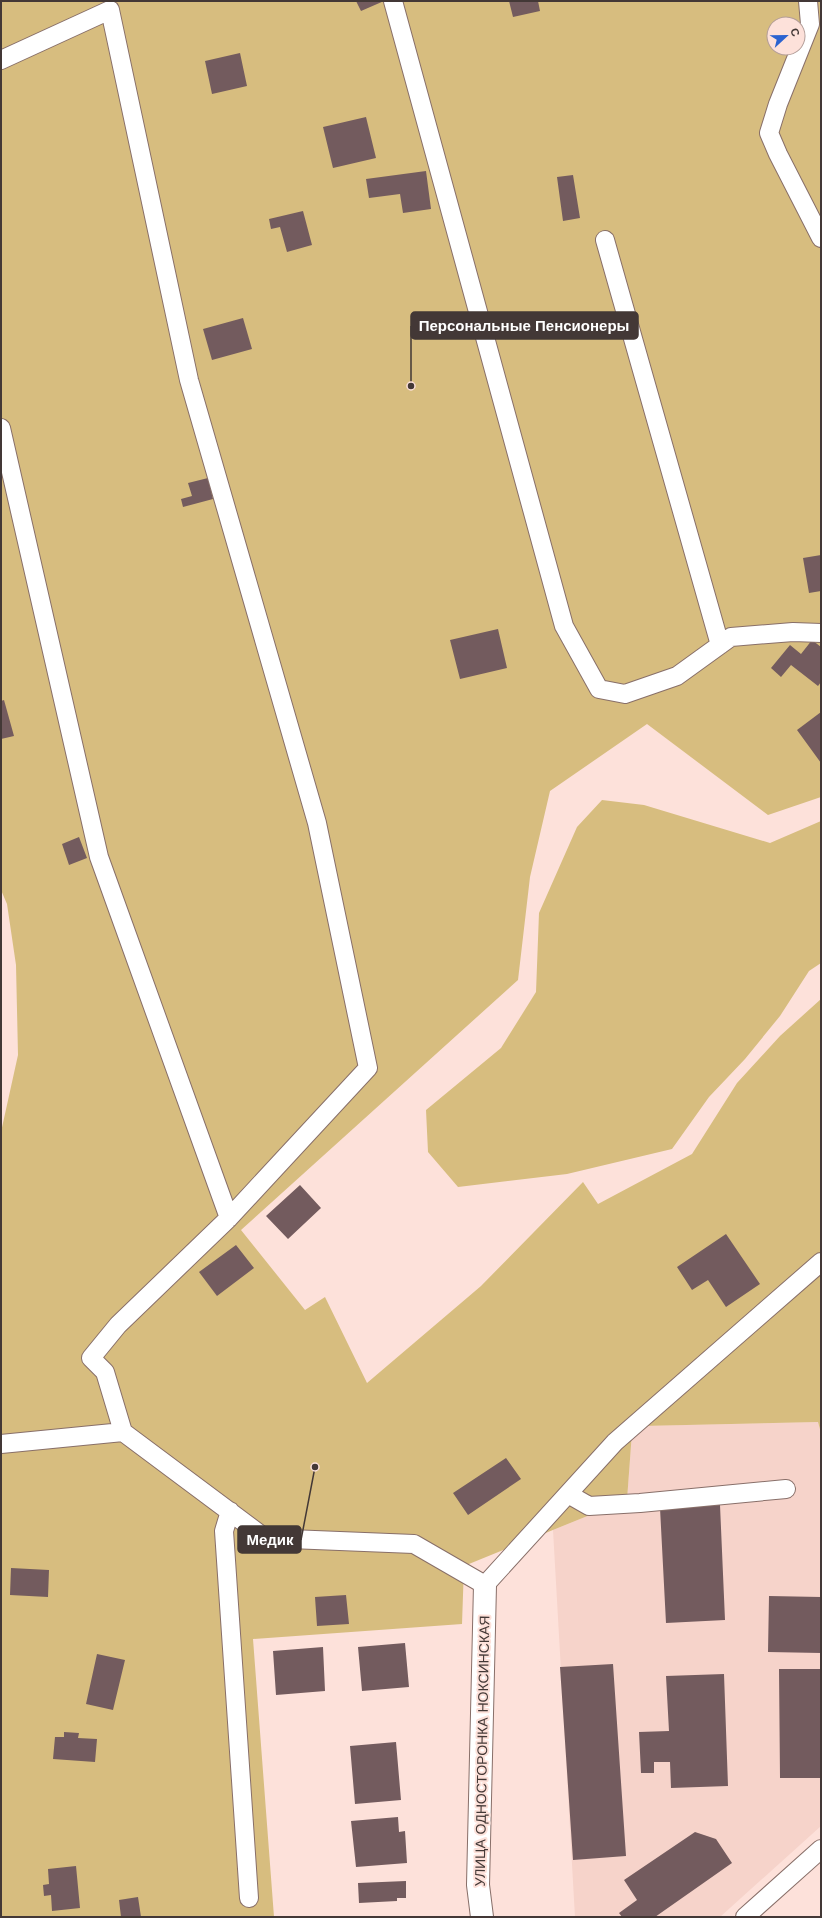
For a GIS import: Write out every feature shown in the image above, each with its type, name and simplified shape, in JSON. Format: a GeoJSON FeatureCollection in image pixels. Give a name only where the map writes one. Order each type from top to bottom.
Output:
{"type":"FeatureCollection","features":[{"type":"Feature","properties":{"kind":"street","name":"УЛИЦА ОДНОСТОРОНКА НОКСИНСКАЯ"},"geometry":{"type":"LineString","coordinates":[[482,1917],[478,1885],[485,1584]]}},
{"type":"Feature","properties":{"kind":"lane"},"geometry":{"type":"LineString","coordinates":[[394,1],[564,626],[599,689],[625,694],[677,676],[731,637],[793,632],[821,633]]}},
{"type":"Feature","properties":{"kind":"lane"},"geometry":{"type":"LineString","coordinates":[[808,1],[810,24],[778,104],[769,133],[778,154],[821,238]]}},
{"type":"Feature","properties":{"kind":"lane"},"geometry":{"type":"LineString","coordinates":[[1,60],[110,10],[189,380],[317,823],[368,1068],[230,1218],[118,1325],[91,1358],[105,1372],[123,1432],[265,1538],[414,1544],[485,1584],[616,1442],[821,1262]]}},
{"type":"Feature","properties":{"kind":"lane"},"geometry":{"type":"LineString","coordinates":[[604,240],[720,644]]}},
{"type":"Feature","properties":{"kind":"lane"},"geometry":{"type":"LineString","coordinates":[[1,428],[99,857],[230,1218]]}},
{"type":"Feature","properties":{"kind":"lane"},"geometry":{"type":"LineString","coordinates":[[1,1444],[123,1432]]}},
{"type":"Feature","properties":{"kind":"lane"},"geometry":{"type":"LineString","coordinates":[[568,1494],[589,1506],[640,1503],[786,1489]]}},
{"type":"Feature","properties":{"kind":"lane"},"geometry":{"type":"LineString","coordinates":[[230,1512],[224,1531],[249,1898]]}},
{"type":"Feature","properties":{"kind":"lane"},"geometry":{"type":"LineString","coordinates":[[746,1917],[821,1849]]}},
{"type":"Feature","properties":{"kind":"shaded area"},"geometry":{"type":"Polygon","coordinates":[[[1,1],[821,1],[821,797],[768,815],[647,724],[550,791],[530,877],[518,980],[241,1230],[305,1310],[325,1297],[367,1383],[481,1286],[583,1182],[598,1204],[692,1154],[737,1083],[780,1036],[821,999],[821,1433],[818,1422],[642,1426],[632,1432],[627,1500],[464,1566],[462,1624],[253,1639],[274,1917],[1,1917],[1,1132],[18,1055],[16,965],[7,904],[1,890],[1,1]]]}},
{"type":"Feature","properties":{"kind":"shaded area"},"geometry":{"type":"Polygon","coordinates":[[[602,800],[644,805],[770,843],[821,821],[821,963],[809,971],[780,1016],[745,1059],[709,1097],[672,1149],[567,1174],[458,1187],[428,1152],[426,1110],[501,1048],[536,992],[539,913],[577,827],[602,800]]]}},
{"type":"Feature","properties":{"kind":"shaded area"},"geometry":{"type":"Polygon","coordinates":[[[818,1422],[821,1433],[821,1826],[720,1917],[575,1917],[553,1530],[627,1500],[632,1432],[642,1426],[818,1422]]]}},
{"type":"Feature","properties":{"kind":"building"},"geometry":{"type":"Polygon","coordinates":[[[356,1],[384,1],[361,11],[356,1]]]}},
{"type":"Feature","properties":{"kind":"building"},"geometry":{"type":"Polygon","coordinates":[[[509,1],[538,1],[540,11],[513,17],[509,1]]]}},
{"type":"Feature","properties":{"kind":"building"},"geometry":{"type":"Polygon","coordinates":[[[240,53],[247,86],[212,94],[205,61],[240,53]]]}},
{"type":"Feature","properties":{"kind":"building"},"geometry":{"type":"Polygon","coordinates":[[[366,117],[376,158],[333,168],[323,127],[366,117]]]}},
{"type":"Feature","properties":{"kind":"building"},"geometry":{"type":"Polygon","coordinates":[[[426,171],[431,209],[403,213],[400,194],[369,198],[366,179],[426,171]]]}},
{"type":"Feature","properties":{"kind":"building"},"geometry":{"type":"Polygon","coordinates":[[[573,175],[580,218],[563,221],[557,177],[573,175]]]}},
{"type":"Feature","properties":{"kind":"building"},"geometry":{"type":"Polygon","coordinates":[[[303,211],[312,245],[287,252],[280,227],[271,229],[269,219],[303,211]]]}},
{"type":"Feature","properties":{"kind":"building"},"geometry":{"type":"Polygon","coordinates":[[[243,318],[252,349],[212,360],[203,329],[243,318]]]}},
{"type":"Feature","properties":{"kind":"building"},"geometry":{"type":"Polygon","coordinates":[[[208,478],[213,499],[183,507],[181,499],[192,496],[188,483],[208,478]]]}},
{"type":"Feature","properties":{"kind":"building"},"geometry":{"type":"Polygon","coordinates":[[[821,555],[821,591],[809,593],[803,558],[821,555]]]}},
{"type":"Feature","properties":{"kind":"building"},"geometry":{"type":"Polygon","coordinates":[[[498,629],[507,668],[460,679],[450,640],[498,629]]]}},
{"type":"Feature","properties":{"kind":"building"},"geometry":{"type":"Polygon","coordinates":[[[812,640],[821,647],[821,682],[818,686],[791,665],[781,677],[771,668],[790,645],[801,654],[812,640]]]}},
{"type":"Feature","properties":{"kind":"building"},"geometry":{"type":"Polygon","coordinates":[[[4,700],[14,736],[1,739],[1,701],[4,700]]]}},
{"type":"Feature","properties":{"kind":"building"},"geometry":{"type":"Polygon","coordinates":[[[821,712],[821,763],[797,730],[821,712]]]}},
{"type":"Feature","properties":{"kind":"building"},"geometry":{"type":"Polygon","coordinates":[[[79,837],[87,858],[69,865],[62,844],[79,837]]]}},
{"type":"Feature","properties":{"kind":"building"},"geometry":{"type":"Polygon","coordinates":[[[300,1185],[321,1208],[288,1239],[266,1216],[300,1185]]]}},
{"type":"Feature","properties":{"kind":"building"},"geometry":{"type":"Polygon","coordinates":[[[726,1234],[760,1284],[726,1307],[708,1280],[692,1290],[677,1267],[726,1234]]]}},
{"type":"Feature","properties":{"kind":"building"},"geometry":{"type":"Polygon","coordinates":[[[236,1245],[254,1268],[217,1296],[199,1272],[236,1245]]]}},
{"type":"Feature","properties":{"kind":"building"},"geometry":{"type":"Polygon","coordinates":[[[506,1458],[521,1479],[468,1515],[453,1493],[506,1458]]]}},
{"type":"Feature","properties":{"kind":"building"},"geometry":{"type":"Polygon","coordinates":[[[720,1505],[725,1620],[666,1623],[660,1508],[720,1505]]]}},
{"type":"Feature","properties":{"kind":"building"},"geometry":{"type":"Polygon","coordinates":[[[11,1568],[49,1570],[48,1597],[10,1595],[11,1568]]]}},
{"type":"Feature","properties":{"kind":"building"},"geometry":{"type":"Polygon","coordinates":[[[346,1595],[349,1624],[317,1626],[315,1597],[346,1595]]]}},
{"type":"Feature","properties":{"kind":"building"},"geometry":{"type":"Polygon","coordinates":[[[769,1596],[821,1597],[821,1653],[768,1652],[769,1596]]]}},
{"type":"Feature","properties":{"kind":"building"},"geometry":{"type":"Polygon","coordinates":[[[405,1643],[409,1687],[362,1691],[358,1647],[405,1643]]]}},
{"type":"Feature","properties":{"kind":"building"},"geometry":{"type":"Polygon","coordinates":[[[323,1647],[325,1691],[276,1695],[273,1651],[323,1647]]]}},
{"type":"Feature","properties":{"kind":"building"},"geometry":{"type":"Polygon","coordinates":[[[97,1654],[125,1660],[113,1710],[86,1704],[97,1654]]]}},
{"type":"Feature","properties":{"kind":"building"},"geometry":{"type":"Polygon","coordinates":[[[613,1664],[626,1856],[573,1860],[560,1667],[613,1664]]]}},
{"type":"Feature","properties":{"kind":"building"},"geometry":{"type":"Polygon","coordinates":[[[779,1669],[821,1669],[821,1778],[780,1778],[779,1669]]]}},
{"type":"Feature","properties":{"kind":"building"},"geometry":{"type":"Polygon","coordinates":[[[724,1674],[728,1786],[671,1788],[670,1762],[654,1762],[654,1773],[641,1773],[639,1732],[669,1731],[666,1676],[724,1674]]]}},
{"type":"Feature","properties":{"kind":"building"},"geometry":{"type":"Polygon","coordinates":[[[64,1732],[79,1733],[78,1738],[97,1739],[95,1762],[53,1759],[55,1737],[64,1737],[64,1732]]]}},
{"type":"Feature","properties":{"kind":"building"},"geometry":{"type":"Polygon","coordinates":[[[396,1742],[401,1800],[355,1804],[350,1746],[396,1742]]]}},
{"type":"Feature","properties":{"kind":"building"},"geometry":{"type":"Polygon","coordinates":[[[398,1817],[399,1832],[405,1831],[407,1863],[356,1867],[351,1821],[398,1817]]]}},
{"type":"Feature","properties":{"kind":"building"},"geometry":{"type":"Polygon","coordinates":[[[695,1832],[716,1839],[732,1863],[655,1917],[622,1917],[619,1913],[637,1900],[624,1880],[695,1832]]]}},
{"type":"Feature","properties":{"kind":"building"},"geometry":{"type":"Polygon","coordinates":[[[76,1866],[80,1908],[52,1911],[51,1895],[44,1896],[43,1885],[49,1884],[48,1869],[76,1866]]]}},
{"type":"Feature","properties":{"kind":"building"},"geometry":{"type":"Polygon","coordinates":[[[406,1881],[406,1898],[397,1898],[397,1901],[359,1903],[358,1883],[406,1881]]]}},
{"type":"Feature","properties":{"kind":"building"},"geometry":{"type":"Polygon","coordinates":[[[138,1897],[141,1917],[121,1917],[119,1900],[138,1897]]]}},
{"type":"Feature","properties":{"kind":"place","name":"Персональные Пенсионеры"},"geometry":{"type":"Point","coordinates":[411,386]}},
{"type":"Feature","properties":{"kind":"place","name":"Медик"},"geometry":{"type":"Point","coordinates":[315,1467]}}]}
